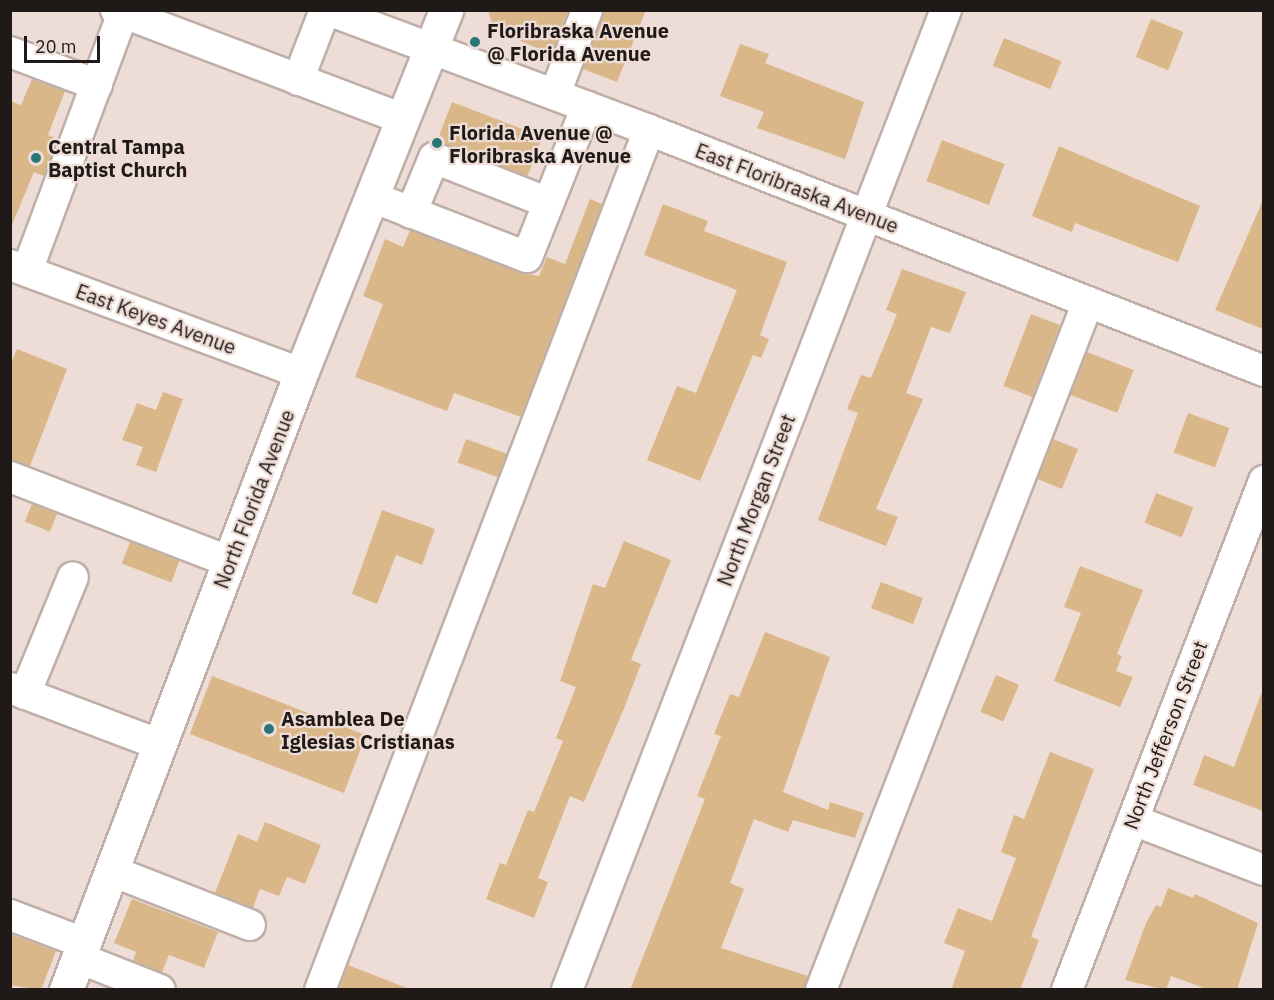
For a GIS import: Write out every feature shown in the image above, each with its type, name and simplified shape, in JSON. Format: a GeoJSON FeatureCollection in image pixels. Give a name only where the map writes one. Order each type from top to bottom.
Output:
{"type":"FeatureCollection","features":[{"type":"Feature","properties":{"kind":"main road","name":"North Florida Avenue"},"geometry":{"type":"LineString","coordinates":[[66,990],[161,746],[301,373],[446,10]]}},
{"type":"Feature","properties":{"kind":"street","name":"East Floribraska Avenue"},"geometry":{"type":"LineString","coordinates":[[326,10],[432,47],[649,130],[1263,371]]}},
{"type":"Feature","properties":{"kind":"street"},"geometry":{"type":"LineString","coordinates":[[298,80],[326,10]]}},
{"type":"Feature","properties":{"kind":"street"},"geometry":{"type":"LineString","coordinates":[[555,94],[587,10]]}},
{"type":"Feature","properties":{"kind":"street","name":"North Morgan Street"},"geometry":{"type":"LineString","coordinates":[[567,990],[946,10]]}},
{"type":"Feature","properties":{"kind":"street"},"geometry":{"type":"LineString","coordinates":[[19,268],[97,85],[121,11],[403,119]]}},
{"type":"Feature","properties":{"kind":"street"},"geometry":{"type":"LineString","coordinates":[[10,52],[97,85]]}},
{"type":"Feature","properties":{"kind":"street"},"geometry":{"type":"LineString","coordinates":[[372,197],[527,257],[586,106]]}},
{"type":"Feature","properties":{"kind":"street"},"geometry":{"type":"LineString","coordinates":[[320,990],[649,130]]}},
{"type":"Feature","properties":{"kind":"street"},"geometry":{"type":"LineString","coordinates":[[411,213],[434,158],[549,203]]}},
{"type":"Feature","properties":{"kind":"street","name":"East Keyes Avenue"},"geometry":{"type":"LineString","coordinates":[[19,268],[301,373]]}},
{"type":"Feature","properties":{"kind":"street"},"geometry":{"type":"LineString","coordinates":[[821,990],[1088,302]]}},
{"type":"Feature","properties":{"kind":"street"},"geometry":{"type":"LineString","coordinates":[[10,477],[230,562]]}},
{"type":"Feature","properties":{"kind":"street","name":"North Jefferson Street"},"geometry":{"type":"LineString","coordinates":[[1067,990],[1263,481]]}},
{"type":"Feature","properties":{"kind":"street"},"geometry":{"type":"LineString","coordinates":[[73,577],[18,691],[161,746]]}},
{"type":"Feature","properties":{"kind":"street"},"geometry":{"type":"LineString","coordinates":[[1133,820],[1263,870]]}},
{"type":"Feature","properties":{"kind":"street"},"geometry":{"type":"LineString","coordinates":[[112,871],[250,925]]}},
{"type":"Feature","properties":{"kind":"street"},"geometry":{"type":"LineString","coordinates":[[10,915],[160,990]]}},
{"type":"Feature","properties":{"kind":"building"},"geometry":{"type":"Polygon","coordinates":[[[488,10],[568,10],[552,54],[494,30],[488,10]]]}},
{"type":"Feature","properties":{"kind":"building"},"geometry":{"type":"Polygon","coordinates":[[[604,10],[646,10],[617,82],[583,69],[604,10]]]}},
{"type":"Feature","properties":{"kind":"building"},"geometry":{"type":"Polygon","coordinates":[[[1151,19],[1183,32],[1168,70],[1136,57],[1151,19]]]}},
{"type":"Feature","properties":{"kind":"building"},"geometry":{"type":"Polygon","coordinates":[[[1004,38],[1061,61],[1050,89],[993,66],[1004,38]]]}},
{"type":"Feature","properties":{"kind":"building"},"geometry":{"type":"Polygon","coordinates":[[[740,44],[769,54],[765,63],[864,102],[845,159],[757,128],[764,112],[720,96],[740,44]]]}},
{"type":"Feature","properties":{"kind":"building","name":"Central Tampa Baptist Church"},"geometry":{"type":"Polygon","coordinates":[[[32,79],[65,91],[48,135],[58,139],[44,176],[34,172],[11,227],[10,101],[21,105],[32,79]]]}},
{"type":"Feature","properties":{"kind":"building"},"geometry":{"type":"Polygon","coordinates":[[[452,102],[543,137],[528,176],[437,141],[452,102]]]}},
{"type":"Feature","properties":{"kind":"building"},"geometry":{"type":"Polygon","coordinates":[[[942,140],[1005,164],[989,205],[926,181],[942,140]]]}},
{"type":"Feature","properties":{"kind":"building"},"geometry":{"type":"Polygon","coordinates":[[[1059,146],[1200,206],[1178,262],[1075,223],[1072,232],[1032,216],[1059,146]]]}},
{"type":"Feature","properties":{"kind":"building"},"geometry":{"type":"Polygon","coordinates":[[[590,199],[602,204],[521,417],[454,393],[447,411],[355,377],[383,304],[363,296],[385,239],[403,247],[410,230],[521,273],[539,276],[547,257],[565,264],[590,199]]]}},
{"type":"Feature","properties":{"kind":"building"},"geometry":{"type":"Polygon","coordinates":[[[1263,200],[1263,329],[1215,310],[1263,200]]]}},
{"type":"Feature","properties":{"kind":"building"},"geometry":{"type":"Polygon","coordinates":[[[663,204],[708,221],[704,231],[787,262],[760,335],[769,339],[761,358],[753,355],[700,481],[647,460],[677,386],[696,393],[737,290],[644,255],[663,204]]]}},
{"type":"Feature","properties":{"kind":"building"},"geometry":{"type":"Polygon","coordinates":[[[902,269],[966,292],[950,333],[931,327],[906,393],[923,399],[876,509],[898,517],[886,546],[818,520],[858,413],[847,409],[861,375],[871,378],[897,314],[886,310],[902,269]]]}},
{"type":"Feature","properties":{"kind":"building"},"geometry":{"type":"Polygon","coordinates":[[[1031,314],[1060,325],[1032,397],[1003,386],[1031,314]]]}},
{"type":"Feature","properties":{"kind":"building"},"geometry":{"type":"Polygon","coordinates":[[[17,349],[67,369],[30,466],[10,460],[10,366],[17,349]]]}},
{"type":"Feature","properties":{"kind":"building"},"geometry":{"type":"Polygon","coordinates":[[[1087,352],[1134,370],[1117,413],[1071,395],[1087,352]]]}},
{"type":"Feature","properties":{"kind":"building"},"geometry":{"type":"Polygon","coordinates":[[[163,392],[183,399],[156,472],[136,465],[143,447],[122,440],[137,403],[156,410],[163,392]]]}},
{"type":"Feature","properties":{"kind":"building"},"geometry":{"type":"Polygon","coordinates":[[[1188,413],[1229,428],[1215,468],[1174,452],[1188,413]]]}},
{"type":"Feature","properties":{"kind":"building"},"geometry":{"type":"Polygon","coordinates":[[[466,439],[507,454],[499,478],[457,462],[466,439]]]}},
{"type":"Feature","properties":{"kind":"building"},"geometry":{"type":"Polygon","coordinates":[[[1053,439],[1078,449],[1062,489],[1037,479],[1053,439]]]}},
{"type":"Feature","properties":{"kind":"building"},"geometry":{"type":"Polygon","coordinates":[[[1156,493],[1193,507],[1182,537],[1145,523],[1156,493]]]}},
{"type":"Feature","properties":{"kind":"building"},"geometry":{"type":"Polygon","coordinates":[[[32,504],[57,514],[50,532],[25,522],[32,504]]]}},
{"type":"Feature","properties":{"kind":"building"},"geometry":{"type":"Polygon","coordinates":[[[382,510],[435,529],[422,565],[396,555],[377,604],[352,594],[382,510]]]}},
{"type":"Feature","properties":{"kind":"building"},"geometry":{"type":"Polygon","coordinates":[[[624,541],[671,560],[631,660],[641,664],[625,706],[584,802],[570,796],[538,878],[548,882],[534,918],[486,899],[500,863],[506,865],[528,810],[534,812],[563,741],[556,738],[576,687],[560,681],[593,584],[605,588],[624,541]]]}},
{"type":"Feature","properties":{"kind":"building"},"geometry":{"type":"Polygon","coordinates":[[[130,542],[179,561],[171,582],[122,563],[130,542]]]}},
{"type":"Feature","properties":{"kind":"building"},"geometry":{"type":"Polygon","coordinates":[[[1080,566],[1143,590],[1117,654],[1122,656],[1116,671],[1133,677],[1120,707],[1054,681],[1081,613],[1064,607],[1080,566]]]}},
{"type":"Feature","properties":{"kind":"building"},"geometry":{"type":"Polygon","coordinates":[[[881,582],[923,598],[913,624],[871,608],[881,582]]]}},
{"type":"Feature","properties":{"kind":"building"},"geometry":{"type":"Polygon","coordinates":[[[765,632],[830,657],[783,792],[828,810],[830,802],[864,813],[855,838],[793,820],[788,832],[754,819],[730,883],[744,889],[721,948],[808,976],[804,990],[630,990],[705,799],[697,796],[721,736],[714,734],[730,694],[739,697],[765,632]]]}},
{"type":"Feature","properties":{"kind":"building"},"geometry":{"type":"Polygon","coordinates":[[[996,675],[1019,685],[1003,722],[980,712],[996,675]]]}},
{"type":"Feature","properties":{"kind":"building"},"geometry":{"type":"Polygon","coordinates":[[[212,676],[366,735],[344,793],[190,734],[212,676]]]}},
{"type":"Feature","properties":{"kind":"building"},"geometry":{"type":"Polygon","coordinates":[[[1261,694],[1263,695],[1263,811],[1193,785],[1204,755],[1234,767],[1261,694]]]}},
{"type":"Feature","properties":{"kind":"building"},"geometry":{"type":"Polygon","coordinates":[[[1050,752],[1094,769],[1031,937],[1039,940],[1020,990],[951,990],[965,951],[944,943],[958,908],[992,921],[1016,858],[1001,852],[1014,815],[1024,819],[1050,752]]]}},
{"type":"Feature","properties":{"kind":"building"},"geometry":{"type":"Polygon","coordinates":[[[265,822],[321,845],[305,884],[287,877],[279,896],[260,889],[253,908],[215,893],[238,834],[257,842],[265,822]]]}},
{"type":"Feature","properties":{"kind":"building"},"geometry":{"type":"Polygon","coordinates":[[[1168,888],[1193,898],[1195,894],[1258,923],[1237,990],[1209,990],[1171,976],[1166,990],[1125,980],[1146,923],[1156,905],[1161,907],[1168,888]]]}},
{"type":"Feature","properties":{"kind":"building"},"geometry":{"type":"Polygon","coordinates":[[[132,899],[218,932],[204,968],[169,955],[162,972],[133,961],[136,952],[114,943],[132,899]]]}},
{"type":"Feature","properties":{"kind":"building"},"geometry":{"type":"Polygon","coordinates":[[[10,934],[56,951],[41,990],[10,985],[10,934]]]}},
{"type":"Feature","properties":{"kind":"building"},"geometry":{"type":"Polygon","coordinates":[[[348,965],[407,988],[407,990],[339,990],[348,965]]]}},
{"type":"Feature","properties":{"kind":"place","name":"Floribraska Avenue @ Florida Avenue"},"geometry":{"type":"Point","coordinates":[475,42]}},
{"type":"Feature","properties":{"kind":"place","name":"Florida Avenue @ Floribraska Avenue"},"geometry":{"type":"Point","coordinates":[437,143]}},
{"type":"Feature","properties":{"kind":"place","name":"Central Tampa Baptist Church"},"geometry":{"type":"Point","coordinates":[36,158]}},
{"type":"Feature","properties":{"kind":"place","name":"Asamblea De Iglesias Cristianas"},"geometry":{"type":"Point","coordinates":[269,729]}}]}
